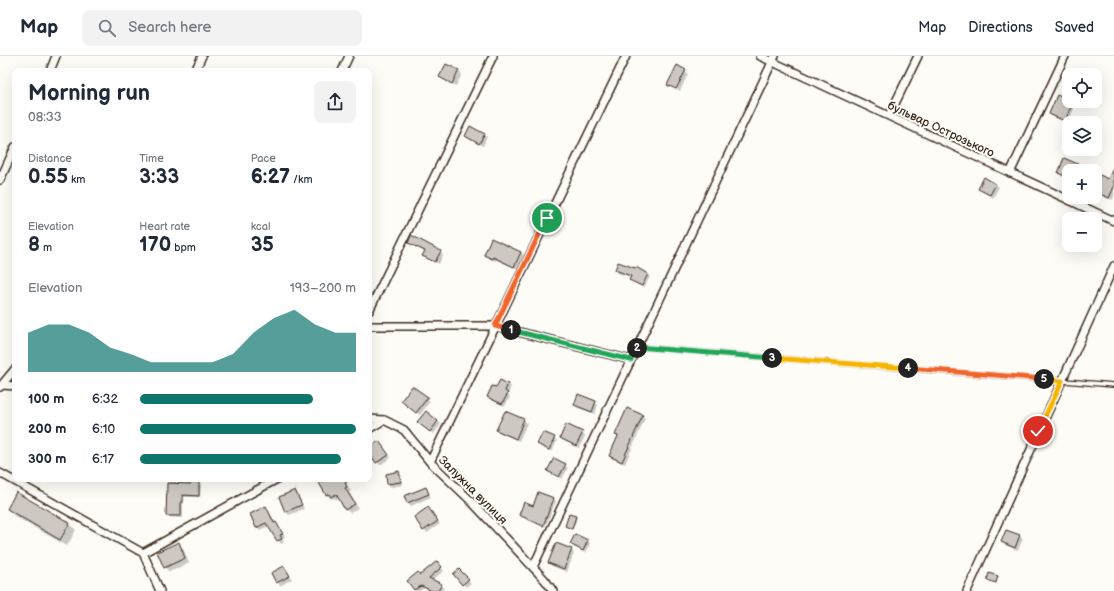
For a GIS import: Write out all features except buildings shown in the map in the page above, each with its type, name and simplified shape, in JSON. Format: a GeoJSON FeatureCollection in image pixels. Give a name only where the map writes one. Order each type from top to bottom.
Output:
{"type":"FeatureCollection","features":[{"type":"Feature","properties":{"kind":"street"},"geometry":{"type":"LineString","coordinates":[[51,68],[56,56]]}},
{"type":"Feature","properties":{"kind":"street"},"geometry":{"type":"LineString","coordinates":[[196,68],[202,56]]}},
{"type":"Feature","properties":{"kind":"street"},"geometry":{"type":"LineString","coordinates":[[344,68],[350,56]]}},
{"type":"Feature","properties":{"kind":"street"},"geometry":{"type":"LineString","coordinates":[[372,305],[493,56]]}},
{"type":"Feature","properties":{"kind":"street"},"geometry":{"type":"LineString","coordinates":[[430,462],[626,56]]}},
{"type":"Feature","properties":{"kind":"street","name":"бульвар Острозького"},"geometry":{"type":"LineString","coordinates":[[760,56],[774,59],[889,116],[1114,221]]}},
{"type":"Feature","properties":{"kind":"street"},"geometry":{"type":"LineString","coordinates":[[889,116],[918,56]]}},
{"type":"Feature","properties":{"kind":"street"},"geometry":{"type":"LineString","coordinates":[[1010,173],[1065,56]]}},
{"type":"Feature","properties":{"kind":"street"},"geometry":{"type":"LineString","coordinates":[[532,567],[774,59]]}},
{"type":"Feature","properties":{"kind":"street"},"geometry":{"type":"LineString","coordinates":[[0,180],[12,154]]}},
{"type":"Feature","properties":{"kind":"street"},"geometry":{"type":"LineString","coordinates":[[967,591],[1114,266]]}},
{"type":"Feature","properties":{"kind":"street"},"geometry":{"type":"LineString","coordinates":[[372,326],[495,326],[631,360]]}},
{"type":"Feature","properties":{"kind":"street"},"geometry":{"type":"LineString","coordinates":[[2,386],[12,373]]}},
{"type":"Feature","properties":{"kind":"street","name":"Залужна вулиця"},"geometry":{"type":"LineString","coordinates":[[372,419],[384,420],[404,430],[430,462],[471,501],[553,591]]}},
{"type":"Feature","properties":{"kind":"street"},"geometry":{"type":"LineString","coordinates":[[372,426],[384,420]]}},
{"type":"Feature","properties":{"kind":"street"},"geometry":{"type":"LineString","coordinates":[[0,473],[12,480]]}},
{"type":"Feature","properties":{"kind":"street"},"geometry":{"type":"LineString","coordinates":[[16,482],[143,553],[160,591]]}},
{"type":"Feature","properties":{"kind":"street"},"geometry":{"type":"LineString","coordinates":[[143,553],[272,482]]}},
{"type":"Feature","properties":{"kind":"lane"},"geometry":{"type":"LineString","coordinates":[[637,347],[1114,385]]}},
{"type":"Feature","properties":{"kind":"route"},"geometry":{"type":"LineString","coordinates":[[547,218],[495,326],[631,360],[637,347],[1062,381],[1038,431]]}}]}
